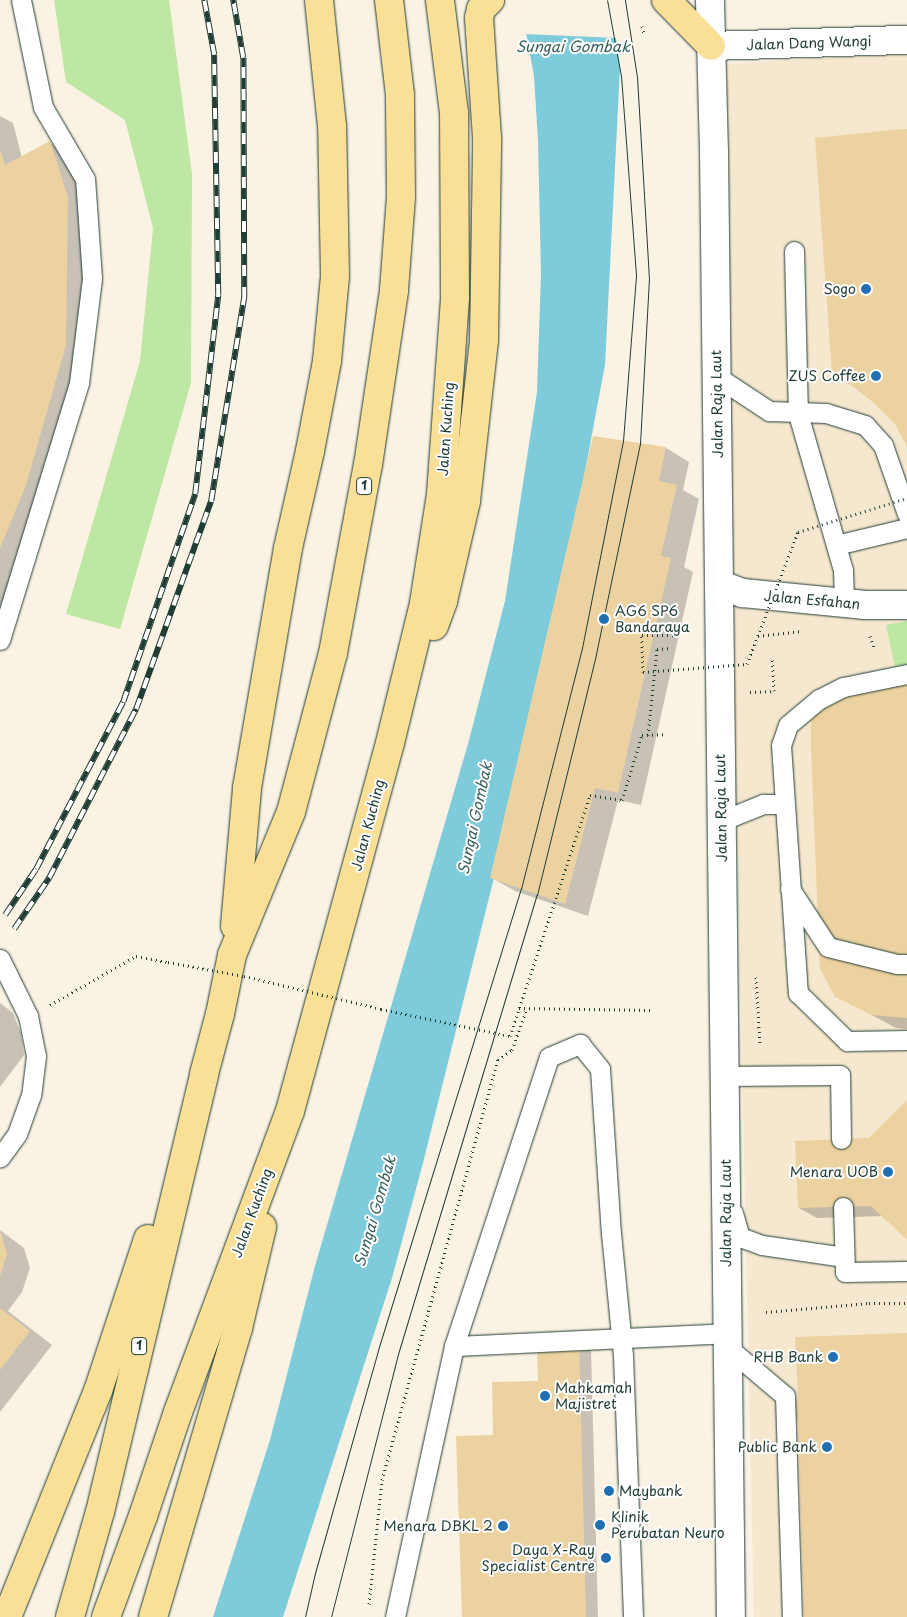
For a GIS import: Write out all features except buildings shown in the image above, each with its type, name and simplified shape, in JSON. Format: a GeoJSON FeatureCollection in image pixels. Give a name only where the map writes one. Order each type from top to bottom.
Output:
{"type":"FeatureCollection","features":[{"type":"Feature","properties":{"kind":"highway"},"geometry":{"type":"LineString","coordinates":[[232,955],[247,788],[288,548],[310,451],[327,361],[335,276],[332,126],[319,0]]}},
{"type":"Feature","properties":{"kind":"highway","name":"1"},"geometry":{"type":"LineString","coordinates":[[70,1617],[100,1512],[220,1014],[232,955],[291,812],[333,653],[368,465],[394,290],[401,197],[400,95],[389,0]]}},
{"type":"Feature","properties":{"kind":"highway","name":"Jalan Kuching"},"geometry":{"type":"LineString","coordinates":[[106,1617],[178,1412],[290,1111],[390,743],[424,603],[441,494],[455,297],[454,113],[440,0]]}},
{"type":"Feature","properties":{"kind":"highway"},"geometry":{"type":"LineString","coordinates":[[390,743],[443,600],[466,501],[484,340],[487,138],[479,18],[481,9],[490,0]]}},
{"type":"Feature","properties":{"kind":"highway"},"geometry":{"type":"LineString","coordinates":[[666,0],[711,46]]}},
{"type":"Feature","properties":{"kind":"highway"},"geometry":{"type":"LineString","coordinates":[[7,1617],[98,1391],[204,1074]]}},
{"type":"Feature","properties":{"kind":"highway"},"geometry":{"type":"LineString","coordinates":[[153,1617],[238,1328],[290,1111]]}},
{"type":"Feature","properties":{"kind":"main road","name":"Jalan Raja Laut"},"geometry":{"type":"LineString","coordinates":[[710,0],[727,1189],[731,1617]]}},
{"type":"Feature","properties":{"kind":"main road","name":"Jalan Dang Wangi"},"geometry":{"type":"LineString","coordinates":[[711,46],[907,40]]}},
{"type":"Feature","properties":{"kind":"main road","name":"Jalan Esfahan"},"geometry":{"type":"LineString","coordinates":[[719,584],[743,593],[844,603],[907,605]]}},
{"type":"Feature","properties":{"kind":"lane"},"geometry":{"type":"LineString","coordinates":[[0,640],[80,382],[92,278],[85,179],[43,107],[21,0]]}},
{"type":"Feature","properties":{"kind":"lane"},"geometry":{"type":"LineString","coordinates":[[794,251],[798,414],[843,570],[844,603]]}},
{"type":"Feature","properties":{"kind":"lane"},"geometry":{"type":"LineString","coordinates":[[716,376],[769,411],[798,414],[826,413],[865,425],[883,445],[907,514]]}},
{"type":"Feature","properties":{"kind":"lane"},"geometry":{"type":"LineString","coordinates":[[836,545],[907,528]]}},
{"type":"Feature","properties":{"kind":"lane"},"geometry":{"type":"LineString","coordinates":[[907,674],[843,687],[819,699],[788,725],[781,745],[798,993],[847,1041],[907,1040]]}},
{"type":"Feature","properties":{"kind":"lane"},"geometry":{"type":"LineString","coordinates":[[721,823],[739,813],[763,804],[784,804]]}},
{"type":"Feature","properties":{"kind":"lane"},"geometry":{"type":"LineString","coordinates":[[790,888],[828,947],[897,964],[907,964]]}},
{"type":"Feature","properties":{"kind":"lane"},"geometry":{"type":"LineString","coordinates":[[0,959],[28,1016],[36,1056],[31,1095],[17,1134],[0,1157]]}},
{"type":"Feature","properties":{"kind":"lane"},"geometry":{"type":"LineString","coordinates":[[395,1617],[454,1346],[548,1057],[580,1044],[600,1069],[622,1338],[633,1617]]}},
{"type":"Feature","properties":{"kind":"lane"},"geometry":{"type":"LineString","coordinates":[[724,1076],[840,1075],[841,1139]]}},
{"type":"Feature","properties":{"kind":"lane"},"geometry":{"type":"LineString","coordinates":[[727,1189],[740,1237],[762,1245],[844,1257]]}},
{"type":"Feature","properties":{"kind":"lane"},"geometry":{"type":"LineString","coordinates":[[843,1207],[845,1272],[907,1271]]}},
{"type":"Feature","properties":{"kind":"lane"},"geometry":{"type":"LineString","coordinates":[[454,1346],[622,1338],[727,1340],[785,1396],[792,1617]]}},
{"type":"Feature","properties":{"kind":"path"},"geometry":{"type":"LineString","coordinates":[[642,26],[644,34]]}},
{"type":"Feature","properties":{"kind":"path"},"geometry":{"type":"LineString","coordinates":[[748,673],[747,664],[798,532],[907,498]]}},
{"type":"Feature","properties":{"kind":"path"},"geometry":{"type":"LineString","coordinates":[[673,635],[642,635],[643,672],[747,664]]}},
{"type":"Feature","properties":{"kind":"path"},"geometry":{"type":"LineString","coordinates":[[648,735],[657,649],[672,648]]}},
{"type":"Feature","properties":{"kind":"path"},"geometry":{"type":"LineString","coordinates":[[748,683],[748,692],[774,691],[772,658]]}},
{"type":"Feature","properties":{"kind":"path"},"geometry":{"type":"LineString","coordinates":[[48,1006],[136,956],[244,976],[381,1009],[510,1036],[590,795],[622,800],[642,735],[667,734]]}},
{"type":"Feature","properties":{"kind":"path"},"geometry":{"type":"LineString","coordinates":[[519,1008],[650,1010]]}},
{"type":"Feature","properties":{"kind":"path"},"geometry":{"type":"LineString","coordinates":[[369,1607],[382,1480],[498,1060],[512,1050],[527,1008]]}},
{"type":"Feature","properties":{"kind":"path"},"geometry":{"type":"LineString","coordinates":[[766,1312],[869,1303],[907,1303]]}},
{"type":"Feature","properties":{"kind":"shaded area"},"geometry":{"type":"Polygon","coordinates":[[[907,53],[907,1617],[754,1617],[732,606],[727,64],[907,53]]]}},
{"type":"Feature","properties":{"kind":"green space"},"geometry":{"type":"Polygon","coordinates":[[[54,0],[169,0],[192,174],[191,383],[120,629],[66,614],[140,361],[153,228],[125,120],[66,82],[54,0]]]}},
{"type":"Feature","properties":{"kind":"green space"},"geometry":{"type":"Polygon","coordinates":[[[907,621],[907,665],[895,667],[886,625],[907,621]]]}},
{"type":"Feature","properties":{"kind":"water","name":"Sungai Gombak"},"geometry":{"type":"Polygon","coordinates":[[[520,0],[611,0],[620,68],[605,365],[562,594],[530,733],[423,1163],[392,1278],[283,1617],[213,1617],[270,1440],[315,1266],[468,744],[505,601],[537,392],[541,274],[538,141],[534,76],[520,0]]]}},
{"type":"Feature","properties":{"kind":"pier"},"geometry":{"type":"Polygon","coordinates":[[[518,0],[613,0],[618,38],[524,34],[518,0]]]}},
{"type":"Feature","properties":{"kind":"tram line"},"geometry":{"type":"LineString","coordinates":[[305,1617],[315,1573],[378,1350],[521,889],[582,648],[623,441],[636,275],[621,76],[607,0]]}},
{"type":"Feature","properties":{"kind":"tram line"},"geometry":{"type":"LineString","coordinates":[[331,1617],[398,1354],[537,895],[596,654],[640,444],[649,279],[637,77],[625,0]]}},
{"type":"Feature","properties":{"kind":"railway"},"geometry":{"type":"LineString","coordinates":[[5,915],[36,869],[123,702],[195,494],[218,295],[214,55],[204,0]]}},
{"type":"Feature","properties":{"kind":"railway"},"geometry":{"type":"LineString","coordinates":[[14,929],[49,878],[136,709],[211,501],[244,298],[243,58],[233,0]]}},
{"type":"Feature","properties":{"kind":"place","name":"Sogo"},"geometry":{"type":"Point","coordinates":[866,289]}},
{"type":"Feature","properties":{"kind":"place","name":"ZUS Coffee"},"geometry":{"type":"Point","coordinates":[876,376]}},
{"type":"Feature","properties":{"kind":"place","name":"AG6 SP6 Bandaraya"},"geometry":{"type":"Point","coordinates":[604,619]}},
{"type":"Feature","properties":{"kind":"place","name":"Menara UOB"},"geometry":{"type":"Point","coordinates":[888,1172]}},
{"type":"Feature","properties":{"kind":"place","name":"RHB Bank"},"geometry":{"type":"Point","coordinates":[833,1357]}},
{"type":"Feature","properties":{"kind":"place","name":"Mahkamah Majistret"},"geometry":{"type":"Point","coordinates":[545,1396]}},
{"type":"Feature","properties":{"kind":"place","name":"Public Bank"},"geometry":{"type":"Point","coordinates":[827,1447]}},
{"type":"Feature","properties":{"kind":"place","name":"Maybank"},"geometry":{"type":"Point","coordinates":[609,1491]}},
{"type":"Feature","properties":{"kind":"place","name":"Klinik Perubatan Neuro"},"geometry":{"type":"Point","coordinates":[600,1525]}},
{"type":"Feature","properties":{"kind":"place","name":"Menara DBKL 2"},"geometry":{"type":"Point","coordinates":[503,1526]}},
{"type":"Feature","properties":{"kind":"place","name":"Daya X-Ray Specialist Centre"},"geometry":{"type":"Point","coordinates":[606,1558]}}]}
